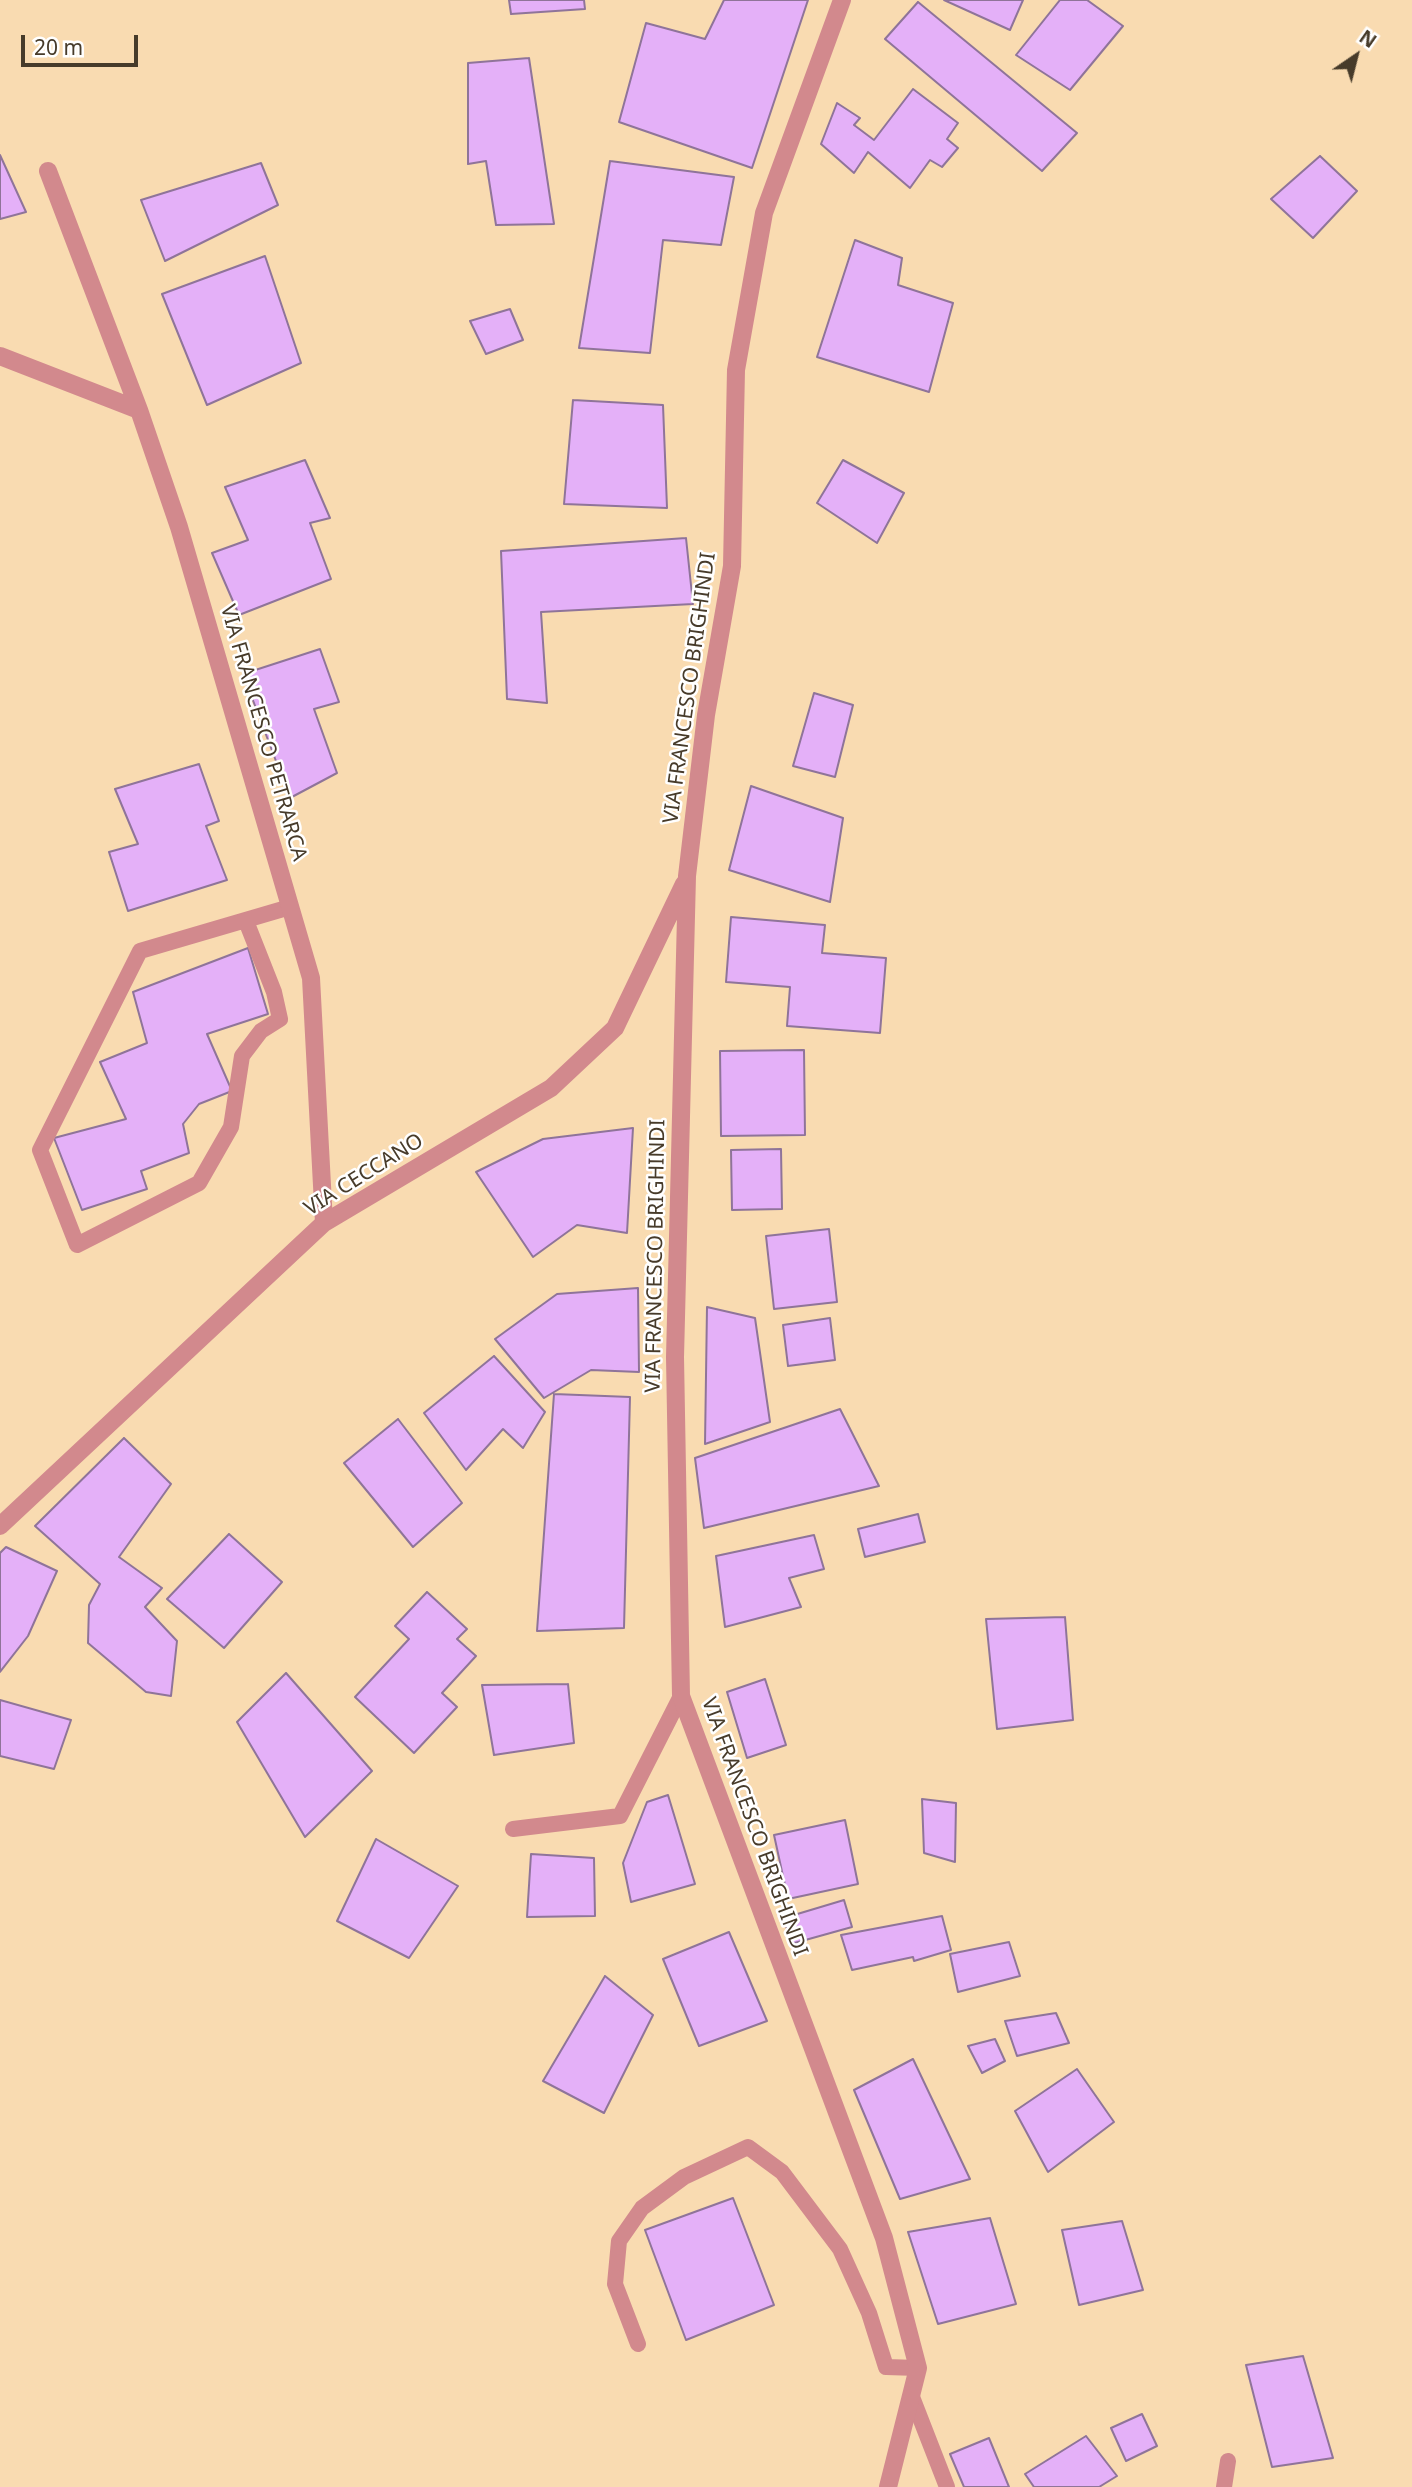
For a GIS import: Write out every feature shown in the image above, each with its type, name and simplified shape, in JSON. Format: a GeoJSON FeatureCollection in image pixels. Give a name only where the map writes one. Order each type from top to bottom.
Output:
{"type":"FeatureCollection","features":[{"type":"Feature","properties":{"kind":"street","name":"VIA FRANCESCO BRIGHINDI"},"geometry":{"type":"LineString","coordinates":[[842,0],[764,213],[738,357],[732,566],[706,715],[687,876],[675,1357],[681,1696],[884,2238],[918,2368],[888,2487]]}},
{"type":"Feature","properties":{"kind":"street","name":"VIA FRANCESCO PETRARCA"},"geometry":{"type":"LineString","coordinates":[[48,171],[139,410],[179,527],[311,978],[324,1223]]}},
{"type":"Feature","properties":{"kind":"street"},"geometry":{"type":"LineString","coordinates":[[0,356],[139,410]]}},
{"type":"Feature","properties":{"kind":"street","name":"VIA CECCANO"},"geometry":{"type":"LineString","coordinates":[[0,1526],[324,1223],[551,1088],[615,1028],[687,876]]}},
{"type":"Feature","properties":{"kind":"lane"},"geometry":{"type":"LineString","coordinates":[[246,921],[274,992],[281,1019],[261,1031],[242,1056],[231,1127],[199,1183],[77,1245],[40,1150],[140,951],[290,907]]}},
{"type":"Feature","properties":{"kind":"lane"},"geometry":{"type":"LineString","coordinates":[[513,1829],[620,1816],[681,1696]]}},
{"type":"Feature","properties":{"kind":"lane"},"geometry":{"type":"LineString","coordinates":[[638,2344],[615,2284],[619,2241],[642,2208],[684,2176],[748,2147],[782,2172],[840,2249],[869,2313],[886,2367],[918,2368]]}},
{"type":"Feature","properties":{"kind":"lane"},"geometry":{"type":"LineString","coordinates":[[912,2396],[947,2487]]}},
{"type":"Feature","properties":{"kind":"lane"},"geometry":{"type":"LineString","coordinates":[[1224,2487],[1228,2461]]}},
{"type":"Feature","properties":{"kind":"building"},"geometry":{"type":"Polygon","coordinates":[[[509,0],[584,0],[585,9],[511,14],[509,0]]]}},
{"type":"Feature","properties":{"kind":"building"},"geometry":{"type":"Polygon","coordinates":[[[724,0],[808,0],[752,168],[619,122],[646,23],[705,39],[724,0]]]}},
{"type":"Feature","properties":{"kind":"building"},"geometry":{"type":"Polygon","coordinates":[[[944,0],[1023,0],[1010,30],[944,0]]]}},
{"type":"Feature","properties":{"kind":"building"},"geometry":{"type":"Polygon","coordinates":[[[1060,0],[1087,0],[1123,26],[1070,90],[1016,55],[1060,0]]]}},
{"type":"Feature","properties":{"kind":"building"},"geometry":{"type":"Polygon","coordinates":[[[918,2],[1077,133],[1042,171],[885,39],[918,2]]]}},
{"type":"Feature","properties":{"kind":"building"},"geometry":{"type":"Polygon","coordinates":[[[529,58],[554,224],[496,225],[486,161],[468,164],[468,63],[529,58]]]}},
{"type":"Feature","properties":{"kind":"building"},"geometry":{"type":"Polygon","coordinates":[[[913,89],[958,123],[947,139],[958,148],[942,167],[930,160],[910,188],[868,152],[854,173],[821,144],[837,103],[860,118],[854,125],[874,140],[913,89]]]}},
{"type":"Feature","properties":{"kind":"building"},"geometry":{"type":"Polygon","coordinates":[[[0,155],[26,212],[0,219],[0,155]]]}},
{"type":"Feature","properties":{"kind":"building"},"geometry":{"type":"Polygon","coordinates":[[[1320,156],[1357,191],[1313,238],[1271,199],[1320,156]]]}},
{"type":"Feature","properties":{"kind":"building"},"geometry":{"type":"Polygon","coordinates":[[[610,161],[734,177],[721,245],[663,240],[650,353],[579,348],[610,161]]]}},
{"type":"Feature","properties":{"kind":"building"},"geometry":{"type":"Polygon","coordinates":[[[261,163],[278,205],[165,261],[141,200],[261,163]]]}},
{"type":"Feature","properties":{"kind":"building"},"geometry":{"type":"Polygon","coordinates":[[[855,240],[902,258],[898,285],[953,303],[929,392],[817,357],[855,240]]]}},
{"type":"Feature","properties":{"kind":"building"},"geometry":{"type":"Polygon","coordinates":[[[265,256],[301,363],[207,405],[162,294],[265,256]]]}},
{"type":"Feature","properties":{"kind":"building"},"geometry":{"type":"Polygon","coordinates":[[[510,309],[523,340],[486,354],[470,321],[510,309]]]}},
{"type":"Feature","properties":{"kind":"building"},"geometry":{"type":"Polygon","coordinates":[[[573,400],[663,405],[667,508],[564,504],[573,400]]]}},
{"type":"Feature","properties":{"kind":"building"},"geometry":{"type":"Polygon","coordinates":[[[305,460],[330,518],[310,523],[331,579],[239,615],[212,553],[248,540],[225,487],[305,460]]]}},
{"type":"Feature","properties":{"kind":"building"},"geometry":{"type":"Polygon","coordinates":[[[843,460],[904,493],[877,543],[817,503],[843,460]]]}},
{"type":"Feature","properties":{"kind":"building"},"geometry":{"type":"Polygon","coordinates":[[[686,538],[693,604],[541,612],[547,703],[507,699],[501,551],[686,538]]]}},
{"type":"Feature","properties":{"kind":"building"},"geometry":{"type":"Polygon","coordinates":[[[320,649],[339,702],[314,709],[337,773],[290,798],[243,674],[320,649]]]}},
{"type":"Feature","properties":{"kind":"building"},"geometry":{"type":"Polygon","coordinates":[[[814,693],[853,705],[835,777],[793,766],[814,693]]]}},
{"type":"Feature","properties":{"kind":"building"},"geometry":{"type":"Polygon","coordinates":[[[199,764],[219,821],[206,826],[227,880],[128,911],[109,852],[138,844],[115,789],[199,764]]]}},
{"type":"Feature","properties":{"kind":"building"},"geometry":{"type":"Polygon","coordinates":[[[751,786],[843,818],[830,902],[729,870],[751,786]]]}},
{"type":"Feature","properties":{"kind":"building"},"geometry":{"type":"Polygon","coordinates":[[[731,917],[825,925],[822,953],[886,958],[880,1033],[787,1026],[790,987],[726,982],[731,917]]]}},
{"type":"Feature","properties":{"kind":"building"},"geometry":{"type":"Polygon","coordinates":[[[248,948],[268,1014],[207,1034],[232,1091],[199,1104],[183,1124],[189,1153],[141,1171],[147,1189],[82,1210],[54,1138],[126,1119],[100,1062],[147,1043],[133,992],[248,948]]]}},
{"type":"Feature","properties":{"kind":"building"},"geometry":{"type":"Polygon","coordinates":[[[804,1050],[805,1135],[721,1136],[720,1051],[804,1050]]]}},
{"type":"Feature","properties":{"kind":"building"},"geometry":{"type":"Polygon","coordinates":[[[633,1128],[627,1233],[577,1225],[533,1257],[476,1172],[543,1139],[633,1128]]]}},
{"type":"Feature","properties":{"kind":"building"},"geometry":{"type":"Polygon","coordinates":[[[781,1149],[782,1209],[732,1210],[731,1150],[781,1149]]]}},
{"type":"Feature","properties":{"kind":"building"},"geometry":{"type":"Polygon","coordinates":[[[829,1229],[837,1302],[774,1309],[766,1236],[829,1229]]]}},
{"type":"Feature","properties":{"kind":"building"},"geometry":{"type":"Polygon","coordinates":[[[638,1288],[639,1372],[591,1370],[544,1398],[495,1339],[557,1294],[638,1288]]]}},
{"type":"Feature","properties":{"kind":"building"},"geometry":{"type":"Polygon","coordinates":[[[707,1307],[755,1318],[770,1422],[705,1444],[707,1307]]]}},
{"type":"Feature","properties":{"kind":"building"},"geometry":{"type":"Polygon","coordinates":[[[830,1318],[835,1360],[788,1366],[783,1325],[830,1318]]]}},
{"type":"Feature","properties":{"kind":"building"},"geometry":{"type":"Polygon","coordinates":[[[494,1356],[545,1412],[523,1448],[503,1429],[466,1470],[424,1413],[494,1356]]]}},
{"type":"Feature","properties":{"kind":"building"},"geometry":{"type":"Polygon","coordinates":[[[554,1394],[630,1397],[624,1628],[537,1631],[554,1394]]]}},
{"type":"Feature","properties":{"kind":"building"},"geometry":{"type":"Polygon","coordinates":[[[840,1409],[879,1486],[704,1528],[695,1458],[840,1409]]]}},
{"type":"Feature","properties":{"kind":"building"},"geometry":{"type":"Polygon","coordinates":[[[398,1419],[462,1503],[413,1547],[344,1463],[398,1419]]]}},
{"type":"Feature","properties":{"kind":"building"},"geometry":{"type":"Polygon","coordinates":[[[124,1438],[171,1484],[119,1557],[162,1588],[145,1607],[177,1641],[171,1696],[146,1692],[88,1643],[89,1605],[100,1584],[35,1526],[124,1438]]]}},
{"type":"Feature","properties":{"kind":"building"},"geometry":{"type":"Polygon","coordinates":[[[918,1514],[925,1542],[865,1557],[858,1529],[918,1514]]]}},
{"type":"Feature","properties":{"kind":"building"},"geometry":{"type":"Polygon","coordinates":[[[229,1534],[282,1582],[224,1648],[167,1599],[229,1534]]]}},
{"type":"Feature","properties":{"kind":"building"},"geometry":{"type":"Polygon","coordinates":[[[814,1535],[824,1569],[789,1578],[801,1607],[725,1627],[716,1556],[814,1535]]]}},
{"type":"Feature","properties":{"kind":"building"},"geometry":{"type":"Polygon","coordinates":[[[6,1547],[57,1571],[28,1636],[0,1672],[0,1553],[6,1547]]]}},
{"type":"Feature","properties":{"kind":"building"},"geometry":{"type":"Polygon","coordinates":[[[427,1592],[467,1629],[457,1639],[476,1656],[442,1693],[457,1707],[414,1753],[355,1697],[409,1639],[395,1626],[427,1592]]]}},
{"type":"Feature","properties":{"kind":"building"},"geometry":{"type":"Polygon","coordinates":[[[1065,1617],[1073,1720],[997,1729],[986,1619],[1065,1617]]]}},
{"type":"Feature","properties":{"kind":"building"},"geometry":{"type":"Polygon","coordinates":[[[286,1673],[372,1771],[305,1837],[237,1722],[286,1673]]]}},
{"type":"Feature","properties":{"kind":"building"},"geometry":{"type":"Polygon","coordinates":[[[765,1679],[786,1745],[747,1758],[727,1692],[765,1679]]]}},
{"type":"Feature","properties":{"kind":"building"},"geometry":{"type":"Polygon","coordinates":[[[568,1684],[574,1743],[494,1755],[482,1685],[568,1684]]]}},
{"type":"Feature","properties":{"kind":"building"},"geometry":{"type":"Polygon","coordinates":[[[0,1700],[71,1720],[54,1769],[0,1756],[0,1700]]]}},
{"type":"Feature","properties":{"kind":"building"},"geometry":{"type":"Polygon","coordinates":[[[668,1795],[695,1884],[631,1902],[623,1863],[647,1802],[668,1795]]]}},
{"type":"Feature","properties":{"kind":"building"},"geometry":{"type":"Polygon","coordinates":[[[922,1799],[956,1803],[955,1862],[924,1853],[922,1799]]]}},
{"type":"Feature","properties":{"kind":"building"},"geometry":{"type":"Polygon","coordinates":[[[845,1820],[858,1884],[788,1899],[774,1835],[845,1820]]]}},
{"type":"Feature","properties":{"kind":"building"},"geometry":{"type":"Polygon","coordinates":[[[376,1839],[458,1886],[409,1958],[337,1921],[376,1839]]]}},
{"type":"Feature","properties":{"kind":"building"},"geometry":{"type":"Polygon","coordinates":[[[531,1854],[594,1858],[595,1916],[527,1917],[531,1854]]]}},
{"type":"Feature","properties":{"kind":"building"},"geometry":{"type":"Polygon","coordinates":[[[844,1900],[852,1927],[791,1944],[784,1918],[844,1900]]]}},
{"type":"Feature","properties":{"kind":"building"},"geometry":{"type":"Polygon","coordinates":[[[942,1916],[951,1950],[914,1961],[913,1957],[852,1970],[841,1935],[942,1916]]]}},
{"type":"Feature","properties":{"kind":"building"},"geometry":{"type":"Polygon","coordinates":[[[729,1932],[767,2021],[699,2046],[663,1959],[729,1932]]]}},
{"type":"Feature","properties":{"kind":"building"},"geometry":{"type":"Polygon","coordinates":[[[1009,1942],[1020,1976],[958,1992],[950,1954],[1009,1942]]]}},
{"type":"Feature","properties":{"kind":"building"},"geometry":{"type":"Polygon","coordinates":[[[605,1976],[653,2015],[604,2113],[543,2081],[605,1976]]]}},
{"type":"Feature","properties":{"kind":"building"},"geometry":{"type":"Polygon","coordinates":[[[1056,2013],[1069,2043],[1017,2056],[1005,2021],[1056,2013]]]}},
{"type":"Feature","properties":{"kind":"building"},"geometry":{"type":"Polygon","coordinates":[[[995,2039],[1005,2061],[982,2073],[968,2046],[995,2039]]]}},
{"type":"Feature","properties":{"kind":"building"},"geometry":{"type":"Polygon","coordinates":[[[913,2059],[970,2179],[900,2199],[854,2090],[913,2059]]]}},
{"type":"Feature","properties":{"kind":"building"},"geometry":{"type":"Polygon","coordinates":[[[1077,2069],[1114,2122],[1048,2172],[1015,2111],[1077,2069]]]}},
{"type":"Feature","properties":{"kind":"building"},"geometry":{"type":"Polygon","coordinates":[[[733,2198],[774,2305],[686,2340],[645,2230],[733,2198]]]}},
{"type":"Feature","properties":{"kind":"building"},"geometry":{"type":"Polygon","coordinates":[[[990,2218],[1016,2304],[938,2324],[908,2232],[990,2218]]]}},
{"type":"Feature","properties":{"kind":"building"},"geometry":{"type":"Polygon","coordinates":[[[1122,2221],[1143,2290],[1079,2305],[1062,2230],[1122,2221]]]}},
{"type":"Feature","properties":{"kind":"building"},"geometry":{"type":"Polygon","coordinates":[[[1303,2356],[1333,2458],[1272,2467],[1246,2365],[1303,2356]]]}},
{"type":"Feature","properties":{"kind":"building"},"geometry":{"type":"Polygon","coordinates":[[[1142,2414],[1157,2446],[1126,2461],[1111,2428],[1142,2414]]]}},
{"type":"Feature","properties":{"kind":"building"},"geometry":{"type":"Polygon","coordinates":[[[1086,2436],[1117,2476],[1099,2487],[1034,2487],[1025,2474],[1086,2436]]]}},
{"type":"Feature","properties":{"kind":"building"},"geometry":{"type":"Polygon","coordinates":[[[989,2438],[1009,2487],[964,2487],[950,2454],[989,2438]]]}}]}
